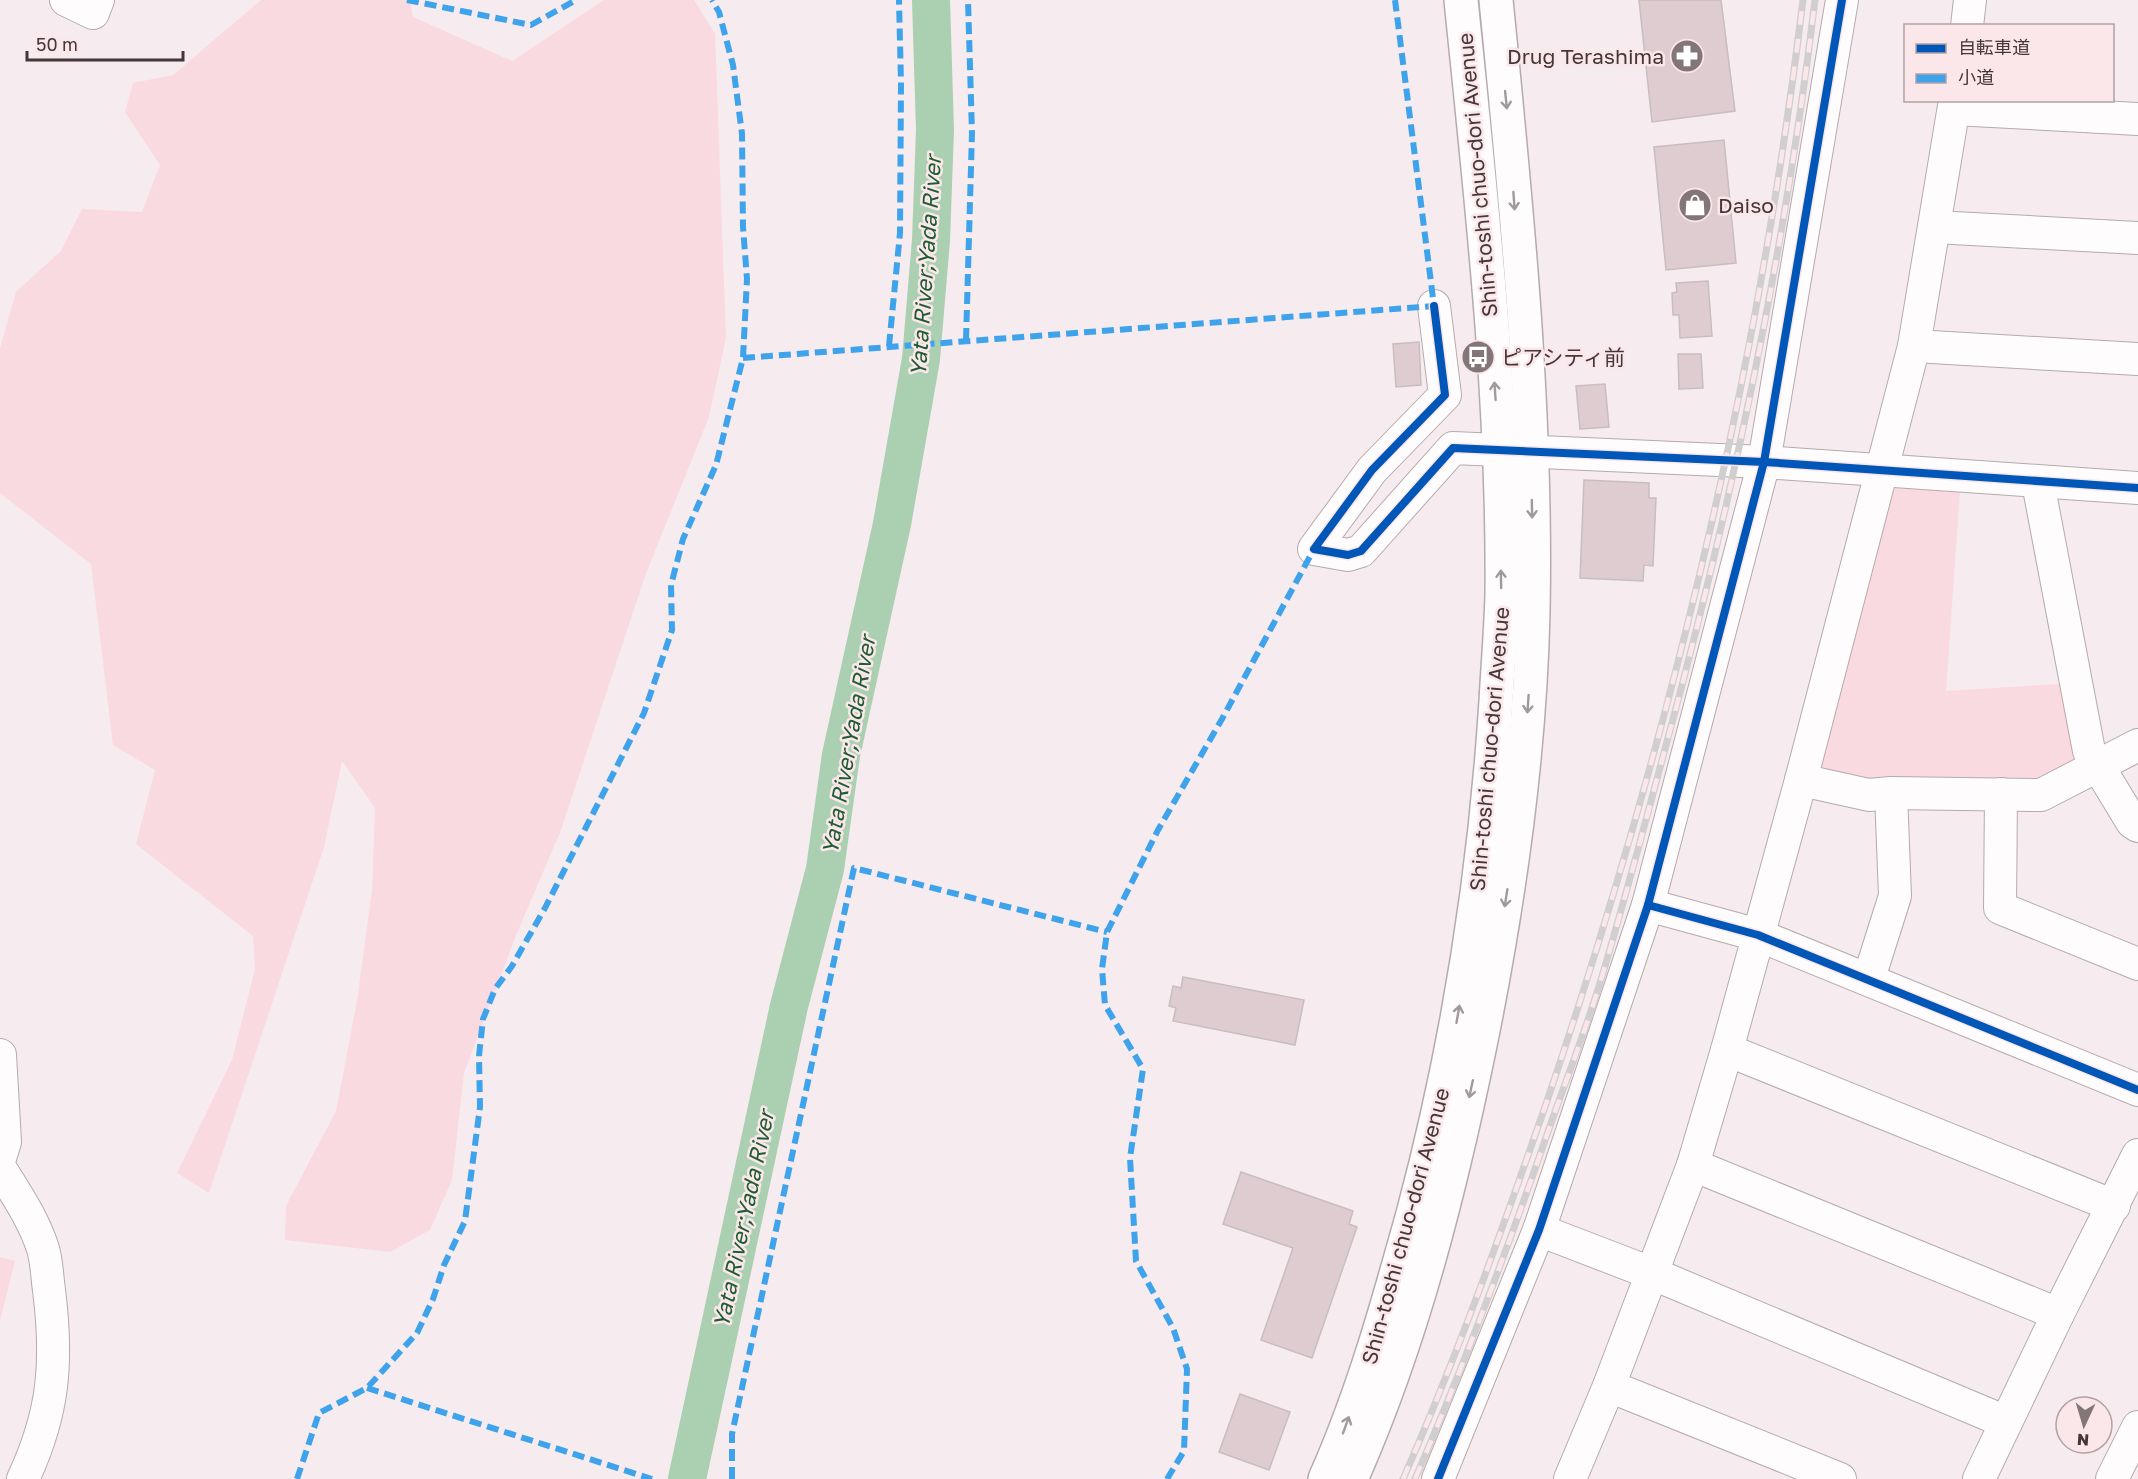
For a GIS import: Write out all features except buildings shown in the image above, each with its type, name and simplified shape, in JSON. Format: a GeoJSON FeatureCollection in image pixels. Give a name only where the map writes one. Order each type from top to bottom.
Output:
{"type":"FeatureCollection","features":[{"type":"Feature","properties":{"kind":"main road","name":"Shin-toshi chuo-dori Avenue"},"geometry":{"type":"LineString","coordinates":[[1352,1479],[1407,1329],[1449,1187],[1494,977],[1511,869],[1524,760],[1533,609],[1515,450],[1488,287],[1461,0]]}},
{"type":"Feature","properties":{"kind":"main road"},"geometry":{"type":"LineString","coordinates":[[1496,0],[1510,142],[1515,450]]}},
{"type":"Feature","properties":{"kind":"main road","name":"Shin-toshi chuo-dori Avenue"},"geometry":{"type":"LineString","coordinates":[[1325,1479],[1383,1324],[1444,1088],[1466,970],[1481,866],[1493,740],[1515,450]]}},
{"type":"Feature","properties":{"kind":"street"},"geometry":{"type":"LineString","coordinates":[[66,0],[93,13],[98,0]]}},
{"type":"Feature","properties":{"kind":"street"},"geometry":{"type":"LineString","coordinates":[[1438,1479],[1539,1230],[1648,905],[1764,462],[1842,0]]}},
{"type":"Feature","properties":{"kind":"street"},"geometry":{"type":"LineString","coordinates":[[1966,24],[1970,0]]}},
{"type":"Feature","properties":{"kind":"street"},"geometry":{"type":"LineString","coordinates":[[1570,1479],[1609,1386],[1692,1165],[1727,1050],[1801,780],[1914,346],[1955,105],[2138,119]]}},
{"type":"Feature","properties":{"kind":"street"},"geometry":{"type":"LineString","coordinates":[[1935,227],[2138,238]]}},
{"type":"Feature","properties":{"kind":"street"},"geometry":{"type":"LineString","coordinates":[[1434,306],[1444,395],[1372,470],[1314,549],[1348,555],[1361,551],[1453,448],[1764,462],[2038,483],[2138,488]]}},
{"type":"Feature","properties":{"kind":"street"},"geometry":{"type":"LineString","coordinates":[[1914,346],[2138,358]]}},
{"type":"Feature","properties":{"kind":"street"},"geometry":{"type":"LineString","coordinates":[[2038,483],[2089,751],[2132,822],[2138,826]]}},
{"type":"Feature","properties":{"kind":"street"},"geometry":{"type":"LineString","coordinates":[[1801,780],[1869,795],[1891,793],[2041,795],[2098,768],[2138,745]]}},
{"type":"Feature","properties":{"kind":"street"},"geometry":{"type":"LineString","coordinates":[[1869,978],[1894,896],[1891,793]]}},
{"type":"Feature","properties":{"kind":"street"},"geometry":{"type":"LineString","coordinates":[[2001,794],[2000,908],[2138,964]]}},
{"type":"Feature","properties":{"kind":"street"},"geometry":{"type":"LineString","coordinates":[[1648,905],[1758,935],[1869,978],[2138,1090]]}},
{"type":"Feature","properties":{"kind":"street"},"geometry":{"type":"LineString","coordinates":[[1727,1050],[2114,1206]]}},
{"type":"Feature","properties":{"kind":"street"},"geometry":{"type":"LineString","coordinates":[[0,1055],[5,1142],[0,1158]]}},
{"type":"Feature","properties":{"kind":"street"},"geometry":{"type":"LineString","coordinates":[[1979,1479],[2138,1155]]}},
{"type":"Feature","properties":{"kind":"street"},"geometry":{"type":"LineString","coordinates":[[1692,1165],[2058,1314]]}},
{"type":"Feature","properties":{"kind":"street"},"geometry":{"type":"LineString","coordinates":[[0,1168],[29,1215],[44,1251],[55,1342],[49,1403],[41,1437],[23,1479]]}},
{"type":"Feature","properties":{"kind":"street"},"geometry":{"type":"LineString","coordinates":[[1539,1230],[1651,1273],[2006,1422]]}},
{"type":"Feature","properties":{"kind":"street"},"geometry":{"type":"LineString","coordinates":[[1609,1386],[1839,1479]]}},
{"type":"Feature","properties":{"kind":"street"},"geometry":{"type":"LineString","coordinates":[[2122,1475],[2138,1426]]}},
{"type":"Feature","properties":{"kind":"shaded area"},"geometry":{"type":"Polygon","coordinates":[[[261,0],[410,0],[413,17],[512,61],[604,0],[694,0],[715,34],[726,338],[709,417],[645,576],[561,830],[517,933],[464,1073],[452,1180],[430,1230],[390,1252],[285,1240],[286,1206],[336,1111],[357,1001],[372,890],[375,808],[342,761],[324,847],[209,1193],[177,1173],[232,1060],[255,969],[253,936],[136,844],[155,770],[113,745],[91,564],[0,493],[0,348],[16,292],[61,251],[82,209],[142,212],[160,165],[125,112],[133,83],[173,75],[261,0]]]}},
{"type":"Feature","properties":{"kind":"shaded area"},"geometry":{"type":"Polygon","coordinates":[[[1880,471],[1961,477],[1946,691],[2076,683],[2089,751],[2041,795],[1801,780],[1880,471]]]}},
{"type":"Feature","properties":{"kind":"shaded area"},"geometry":{"type":"Polygon","coordinates":[[[0,1257],[15,1261],[0,1321],[0,1257]]]}},
{"type":"Feature","properties":{"kind":"waterway","name":"Yata River;Yada River"},"geometry":{"type":"LineString","coordinates":[[687,1479],[789,1006],[825,869],[841,755],[892,524],[921,359],[931,240],[935,130],[931,0]]}},
{"type":"Feature","properties":{"kind":"railway"},"geometry":{"type":"LineString","coordinates":[[1403,1479],[1496,1246],[1546,1104],[1590,969],[1669,696],[1734,420],[1761,280],[1784,140],[1803,0]]}},
{"type":"Feature","properties":{"kind":"railway"},"geometry":{"type":"LineString","coordinates":[[1415,1479],[1486,1304],[1519,1215],[1603,973],[1642,833],[1712,564],[1754,377],[1788,189],[1815,0]]}},
{"type":"Feature","properties":{"kind":"marked path"},"geometry":{"type":"LineString","coordinates":[[407,0],[531,25],[576,0]]}},
{"type":"Feature","properties":{"kind":"marked path"},"geometry":{"type":"LineString","coordinates":[[297,1479],[319,1413],[367,1388],[417,1333],[433,1299],[444,1265],[465,1221],[480,1107],[479,1056],[483,1019],[495,989],[512,966],[545,908],[644,713],[672,630],[671,585],[683,539],[716,465],[743,358],[747,279],[743,227],[742,134],[733,65],[719,12],[712,0]]}},
{"type":"Feature","properties":{"kind":"marked path"},"geometry":{"type":"LineString","coordinates":[[889,346],[900,233],[899,0]]}},
{"type":"Feature","properties":{"kind":"marked path"},"geometry":{"type":"LineString","coordinates":[[966,340],[972,133],[968,0]]}},
{"type":"Feature","properties":{"kind":"marked path"},"geometry":{"type":"LineString","coordinates":[[743,358],[1434,306],[1395,0]]}},
{"type":"Feature","properties":{"kind":"marked path"},"geometry":{"type":"LineString","coordinates":[[1167,1479],[1184,1451],[1187,1369],[1173,1328],[1136,1261],[1130,1158],[1143,1069],[1105,1005],[1102,969],[1107,932],[1158,830],[1222,719],[1314,549]]}},
{"type":"Feature","properties":{"kind":"marked path"},"geometry":{"type":"LineString","coordinates":[[732,1479],[732,1434],[854,868],[1107,932]]}},
{"type":"Feature","properties":{"kind":"marked path"},"geometry":{"type":"LineString","coordinates":[[367,1388],[652,1479]]}},
{"type":"Feature","properties":{"kind":"cycle path"},"geometry":{"type":"LineString","coordinates":[[1438,1479],[1539,1230],[1648,905],[1764,462],[1842,0]]}},
{"type":"Feature","properties":{"kind":"cycle path"},"geometry":{"type":"LineString","coordinates":[[1434,306],[1445,395],[1372,470],[1314,549],[1348,555],[1361,551],[1453,448],[1764,462],[2138,488]]}},
{"type":"Feature","properties":{"kind":"cycle path"},"geometry":{"type":"LineString","coordinates":[[1648,905],[1758,935],[2138,1090]]}},
{"type":"Feature","properties":{"kind":"place","name":"Drug Terashima"},"geometry":{"type":"Point","coordinates":[1687,56]}},
{"type":"Feature","properties":{"kind":"place","name":"Daiso"},"geometry":{"type":"Point","coordinates":[1695,205]}},
{"type":"Feature","properties":{"kind":"place","name":"ピアシティ前"},"geometry":{"type":"Point","coordinates":[1478,357]}}]}
